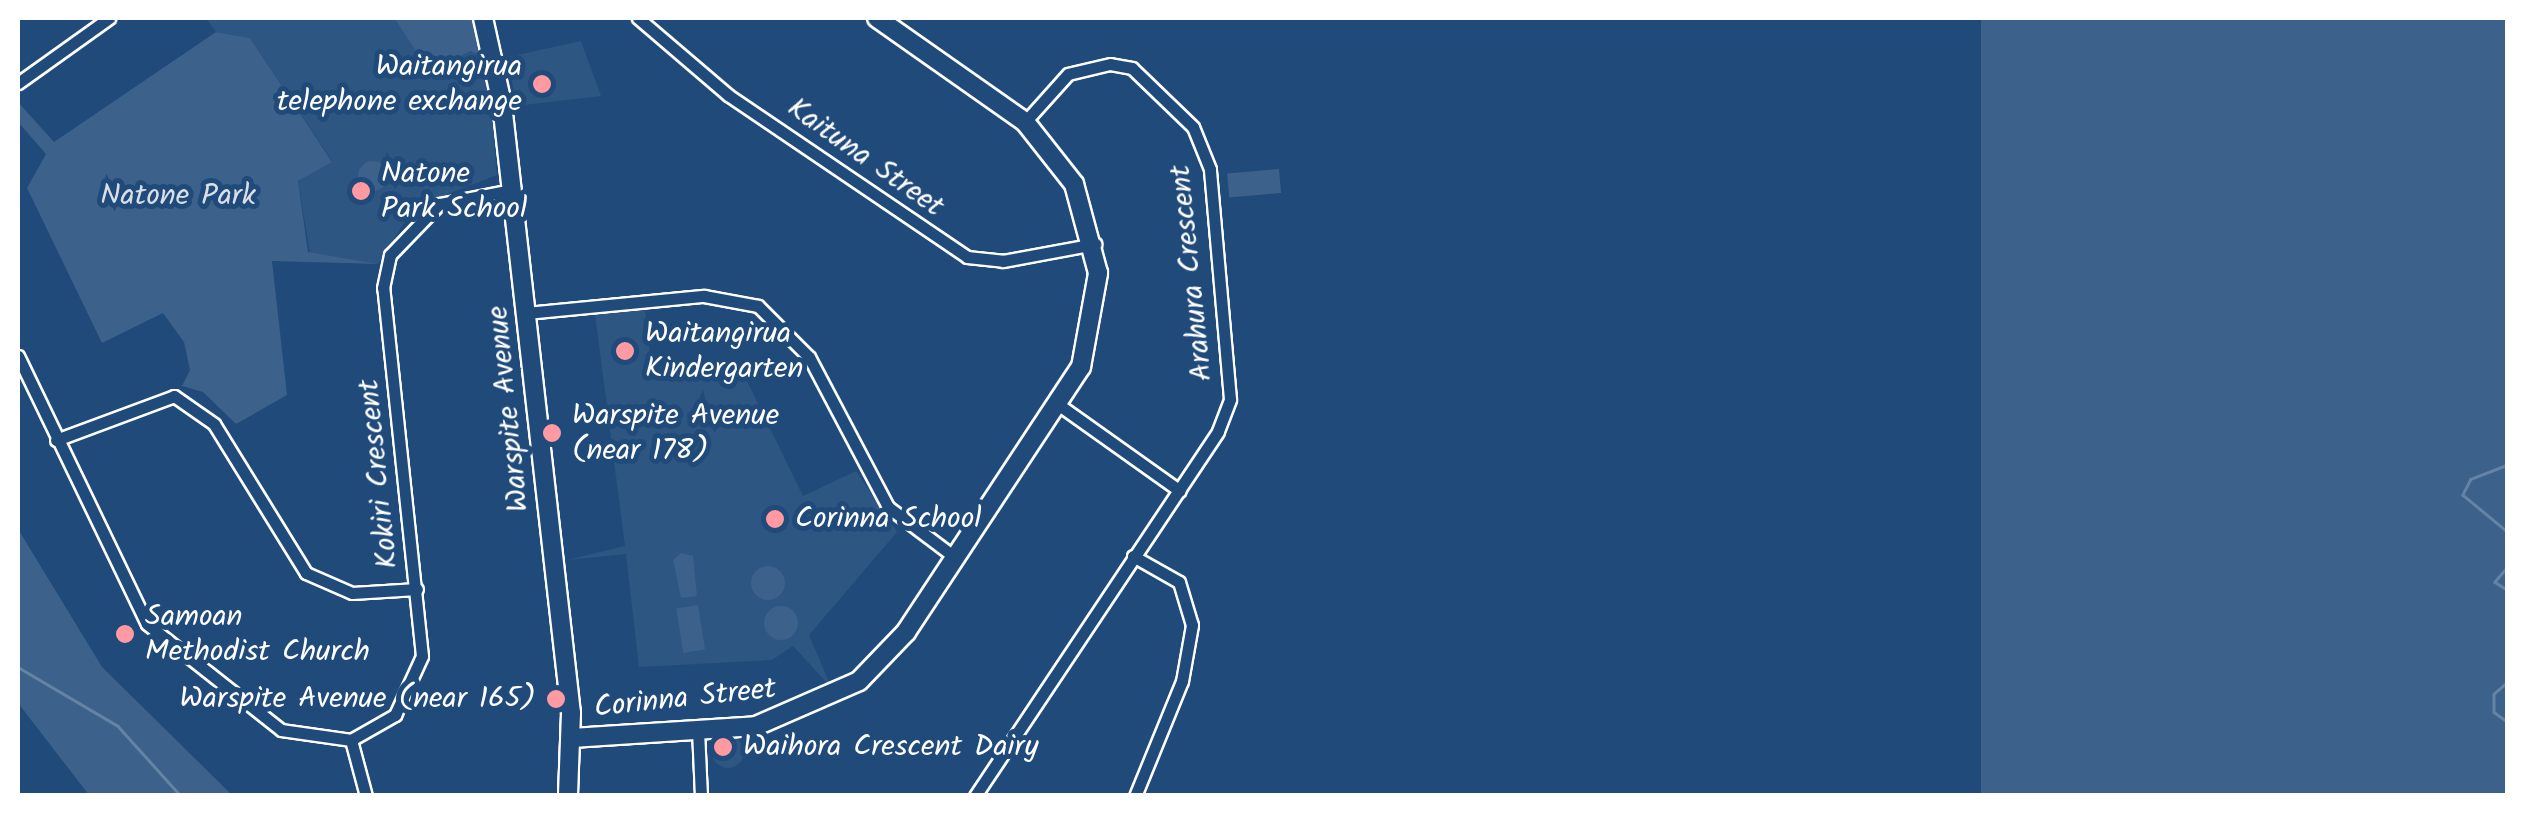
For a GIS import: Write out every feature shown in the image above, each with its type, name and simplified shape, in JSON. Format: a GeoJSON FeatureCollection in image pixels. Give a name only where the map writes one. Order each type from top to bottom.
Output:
{"type":"FeatureCollection","features":[{"type":"Feature","properties":{"kind":"street"},"geometry":{"type":"LineString","coordinates":[[19,80],[110,18]]}},
{"type":"Feature","properties":{"kind":"street","name":"Warspite Avenue"},"geometry":{"type":"LineString","coordinates":[[483,18],[512,190],[526,314],[572,738],[568,796]]}},
{"type":"Feature","properties":{"kind":"street","name":"Kaituna Street"},"geometry":{"type":"LineString","coordinates":[[638,18],[728,95],[967,257],[1004,260],[1095,244]]}},
{"type":"Feature","properties":{"kind":"street","name":"Corinna Street"},"geometry":{"type":"LineString","coordinates":[[572,738],[698,730],[787,718],[860,681],[956,558],[1059,405],[1095,321],[1095,244],[1074,184],[1025,122],[877,18]]}},
{"type":"Feature","properties":{"kind":"street","name":"Arahura Crescent"},"geometry":{"type":"LineString","coordinates":[[975,796],[1180,491],[1230,398],[1202,141],[1151,83],[1110,64],[1068,74],[1025,122]]}},
{"type":"Feature","properties":{"kind":"street","name":"Kokiri Crescent"},"geometry":{"type":"LineString","coordinates":[[351,740],[383,724],[413,690],[422,656],[383,288],[390,255],[439,204],[512,190]]}},
{"type":"Feature","properties":{"kind":"street"},"geometry":{"type":"LineString","coordinates":[[526,314],[704,296],[758,306],[809,357],[888,507],[956,558]]}},
{"type":"Feature","properties":{"kind":"street"},"geometry":{"type":"LineString","coordinates":[[18,356],[154,633],[281,730],[351,740],[366,796]]}},
{"type":"Feature","properties":{"kind":"street"},"geometry":{"type":"LineString","coordinates":[[56,440],[130,405],[174,396],[214,424],[306,572],[352,593],[417,589]]}},
{"type":"Feature","properties":{"kind":"street"},"geometry":{"type":"LineString","coordinates":[[1059,405],[1180,491]]}},
{"type":"Feature","properties":{"kind":"street"},"geometry":{"type":"LineString","coordinates":[[1133,556],[1179,582],[1192,625],[1182,681],[1134,796]]}},
{"type":"Feature","properties":{"kind":"street"},"geometry":{"type":"LineString","coordinates":[[698,730],[702,796]]}},
{"type":"Feature","properties":{"kind":"shaded area"},"geometry":{"type":"Polygon","coordinates":[[[206,18],[394,18],[430,72],[472,51],[486,55],[497,175],[414,207],[378,264],[310,254],[298,181],[332,161],[250,38],[216,32],[206,18]]]}},
{"type":"Feature","properties":{"kind":"shaded area"},"geometry":{"type":"Polygon","coordinates":[[[581,41],[601,96],[516,106],[508,57],[581,41]]]}},
{"type":"Feature","properties":{"kind":"shaded area","name":"Corinna School"},"geometry":{"type":"Polygon","coordinates":[[[645,309],[651,365],[706,359],[747,381],[803,496],[856,471],[897,532],[809,635],[831,687],[793,646],[772,660],[639,667],[626,554],[567,560],[625,546],[595,314],[645,309]]]}},
{"type":"Feature","properties":{"kind":"shaded area"},"geometry":{"type":"Polygon","coordinates":[[[728,736],[739,741],[744,752],[739,763],[728,768],[717,763],[712,752],[717,741],[728,736]]]}},
{"type":"Feature","properties":{"kind":"green space"},"geometry":{"type":"Polygon","coordinates":[[[394,18],[472,18],[482,56],[471,51],[430,72],[394,18]]]}},
{"type":"Feature","properties":{"kind":"green space"},"geometry":{"type":"Polygon","coordinates":[[[1981,18],[2507,18],[2507,796],[1981,796],[1981,18]]]}},
{"type":"Feature","properties":{"kind":"green space","name":"Natone Park"},"geometry":{"type":"Polygon","coordinates":[[[216,32],[250,38],[332,162],[298,181],[308,252],[378,264],[272,261],[287,395],[236,424],[203,392],[182,386],[190,370],[184,342],[163,313],[102,343],[27,188],[46,154],[18,122],[18,102],[54,142],[216,32]]]}},
{"type":"Feature","properties":{"kind":"green space"},"geometry":{"type":"Polygon","coordinates":[[[373,161],[387,170],[388,176],[379,190],[373,191],[359,182],[358,176],[367,162],[373,161]]]}},
{"type":"Feature","properties":{"kind":"green space"},"geometry":{"type":"Polygon","coordinates":[[[1279,169],[1281,193],[1229,197],[1227,174],[1279,169]]]}},
{"type":"Feature","properties":{"kind":"green space"},"geometry":{"type":"Polygon","coordinates":[[[18,529],[102,667],[232,795],[89,795],[18,703],[18,529]]]}},
{"type":"Feature","properties":{"kind":"green space"},"geometry":{"type":"Polygon","coordinates":[[[681,553],[693,556],[697,596],[681,598],[673,560],[681,553]]]}},
{"type":"Feature","properties":{"kind":"green space"},"geometry":{"type":"Polygon","coordinates":[[[768,566],[780,571],[785,583],[780,595],[768,600],[756,595],[751,583],[756,571],[768,566]]]}},
{"type":"Feature","properties":{"kind":"green space"},"geometry":{"type":"Polygon","coordinates":[[[698,605],[705,649],[683,653],[676,608],[698,605]]]}},
{"type":"Feature","properties":{"kind":"green space"},"geometry":{"type":"Polygon","coordinates":[[[781,606],[793,611],[798,623],[793,635],[781,640],[769,635],[764,623],[769,611],[781,606]]]}},
{"type":"Feature","properties":{"kind":"waterway"},"geometry":{"type":"LineString","coordinates":[[2508,465],[2471,479],[2463,495],[2508,532]]}},
{"type":"Feature","properties":{"kind":"waterway"},"geometry":{"type":"LineString","coordinates":[[2508,567],[2495,582],[2508,590]]}},
{"type":"Feature","properties":{"kind":"waterway"},"geometry":{"type":"LineString","coordinates":[[18,667],[118,726],[181,796]]}},
{"type":"Feature","properties":{"kind":"waterway"},"geometry":{"type":"LineString","coordinates":[[2508,682],[2494,694],[2494,712],[2508,722]]}},
{"type":"Feature","properties":{"kind":"place","name":"Waitangirua telephone exchange"},"geometry":{"type":"Point","coordinates":[542,84]}},
{"type":"Feature","properties":{"kind":"place","name":"Natone Park School"},"geometry":{"type":"Point","coordinates":[361,191]}},
{"type":"Feature","properties":{"kind":"place","name":"Waitangirua Kindergarten"},"geometry":{"type":"Point","coordinates":[625,351]}},
{"type":"Feature","properties":{"kind":"place","name":"Warspite Avenue (near 178)"},"geometry":{"type":"Point","coordinates":[552,433]}},
{"type":"Feature","properties":{"kind":"place","name":"Corinna School"},"geometry":{"type":"Point","coordinates":[775,519]}},
{"type":"Feature","properties":{"kind":"place","name":"Samoan Methodist Church"},"geometry":{"type":"Point","coordinates":[125,634]}},
{"type":"Feature","properties":{"kind":"place","name":"Warspite Avenue (near 165)"},"geometry":{"type":"Point","coordinates":[556,699]}},
{"type":"Feature","properties":{"kind":"place","name":"Waihora Crescent Dairy"},"geometry":{"type":"Point","coordinates":[723,747]}}]}
